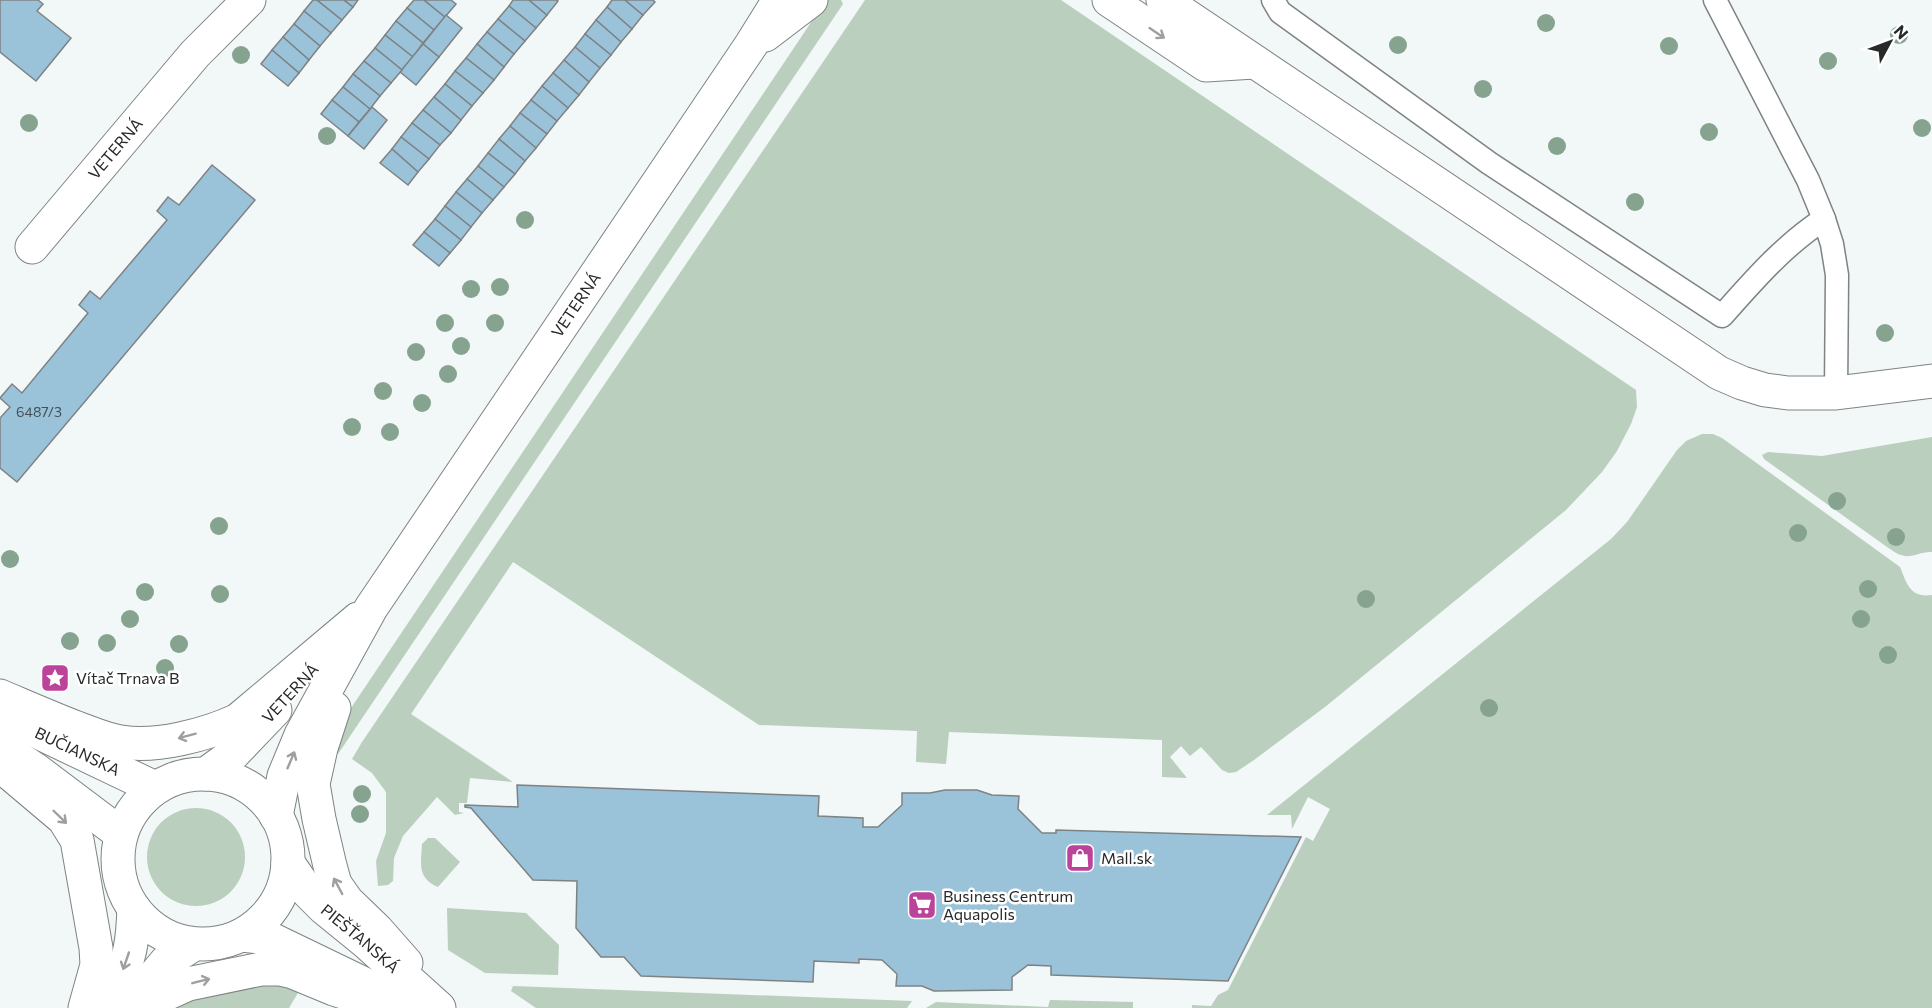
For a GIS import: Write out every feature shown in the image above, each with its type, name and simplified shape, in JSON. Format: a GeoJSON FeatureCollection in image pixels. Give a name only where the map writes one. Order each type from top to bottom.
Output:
{"type":"FeatureCollection","features":[{"type":"Feature","properties":{"kind":"street","name":"VETERNÁ"},"geometry":{"type":"LineString","coordinates":[[32,247],[195,54],[249,0]]}},
{"type":"Feature","properties":{"kind":"street","name":"VETERNÁ"},"geometry":{"type":"LineString","coordinates":[[276,816],[284,776],[302,735],[370,608],[751,45],[779,0]]}},
{"type":"Feature","properties":{"kind":"street"},"geometry":{"type":"LineString","coordinates":[[751,45],[811,0]]}},
{"type":"Feature","properties":{"kind":"street"},"geometry":{"type":"LineString","coordinates":[[1108,0],[1206,65],[1254,62]]}},
{"type":"Feature","properties":{"kind":"street"},"geometry":{"type":"LineString","coordinates":[[1163,0],[1719,373],[1765,390],[1788,393],[1836,393],[1932,381]]}},
{"type":"Feature","properties":{"kind":"street","name":"VETERNÁ"},"geometry":{"type":"LineString","coordinates":[[206,774],[232,755],[370,608]]}},
{"type":"Feature","properties":{"kind":"street"},"geometry":{"type":"LineString","coordinates":[[0,696],[101,737],[121,742],[145,744],[177,739],[238,720],[370,608]]}},
{"type":"Feature","properties":{"kind":"street"},"geometry":{"type":"LineString","coordinates":[[370,608],[326,731],[316,767],[313,784],[319,819],[335,884],[347,901],[376,929],[446,1008]]}},
{"type":"Feature","properties":{"kind":"street","name":"BUČIANSKA"},"geometry":{"type":"LineString","coordinates":[[0,714],[155,788]]}},
{"type":"Feature","properties":{"kind":"street","name":"BUČIANSKA"},"geometry":{"type":"LineString","coordinates":[[0,746],[121,834]]}},
{"type":"Feature","properties":{"kind":"street"},"geometry":{"type":"LineString","coordinates":[[0,765],[64,819],[77,840],[97,965],[85,1008]]}},
{"type":"Feature","properties":{"kind":"street"},"geometry":{"type":"LineString","coordinates":[[206,774],[227,777],[243,784],[258,794],[270,807],[285,835],[288,863],[284,884],[276,903],[267,915],[242,935],[219,943],[194,944],[159,932],[143,919],[134,909],[122,886],[117,860],[121,834],[134,808],[155,788],[183,776],[206,774]]}},
{"type":"Feature","properties":{"kind":"street","name":"PIEŠŤANSKÁ"},"geometry":{"type":"LineString","coordinates":[[288,863],[308,892],[324,909],[367,943],[440,1008]]}},
{"type":"Feature","properties":{"kind":"street"},"geometry":{"type":"LineString","coordinates":[[102,1008],[128,958],[132,943],[134,909]]}},
{"type":"Feature","properties":{"kind":"street","name":"PIEŠŤANSKÁ"},"geometry":{"type":"LineString","coordinates":[[242,935],[269,938],[414,1008]]}},
{"type":"Feature","properties":{"kind":"street"},"geometry":{"type":"LineString","coordinates":[[126,1008],[166,962],[194,944]]}},
{"type":"Feature","properties":{"kind":"street"},"geometry":{"type":"LineString","coordinates":[[151,1008],[166,994],[188,984],[261,969],[293,972],[390,1008]]}},
{"type":"Feature","properties":{"kind":"lane"},"geometry":{"type":"LineString","coordinates":[[1273,0],[1280,12],[1489,163],[1722,316],[1781,252],[1801,234],[1824,219]]}},
{"type":"Feature","properties":{"kind":"lane"},"geometry":{"type":"LineString","coordinates":[[1715,0],[1808,180],[1832,244],[1836,275],[1836,393]]}},
{"type":"Feature","properties":{"kind":"green space"},"geometry":{"type":"Polygon","coordinates":[[[826,0],[841,0],[843,4],[338,754],[328,747],[349,711],[826,0]]]}},
{"type":"Feature","properties":{"kind":"green space"},"geometry":{"type":"Polygon","coordinates":[[[865,0],[1061,0],[1636,390],[1637,407],[1617,451],[1602,472],[1566,510],[1325,707],[1254,760],[1236,772],[1229,773],[1222,770],[1201,747],[1190,756],[1181,746],[1170,757],[1187,778],[1162,777],[1162,740],[949,732],[946,764],[916,762],[917,731],[759,725],[513,562],[411,714],[513,782],[470,778],[467,803],[459,803],[459,812],[464,813],[455,815],[437,797],[403,836],[394,858],[393,881],[388,885],[378,886],[376,861],[386,833],[386,792],[372,773],[352,759],[865,0]]]}},
{"type":"Feature","properties":{"kind":"green space"},"geometry":{"type":"Polygon","coordinates":[[[1702,434],[1713,434],[1722,438],[1900,567],[1907,584],[1914,592],[1932,595],[1932,1008],[1192,1008],[1192,1005],[1211,1006],[1218,995],[1228,990],[1306,837],[1313,841],[1330,809],[1308,797],[1292,829],[1291,815],[1267,815],[1611,539],[1627,522],[1677,450],[1686,441],[1702,434]]]}},
{"type":"Feature","properties":{"kind":"green space"},"geometry":{"type":"Polygon","coordinates":[[[1932,437],[1932,552],[1909,556],[1899,554],[1887,547],[1764,459],[1762,455],[1768,452],[1822,456],[1932,437]]]}},
{"type":"Feature","properties":{"kind":"green space"},"geometry":{"type":"Polygon","coordinates":[[[196,808],[215,812],[231,822],[241,838],[245,857],[241,876],[231,892],[215,902],[196,906],[177,902],[161,892],[151,876],[147,857],[151,838],[161,822],[177,812],[196,808]]]}},
{"type":"Feature","properties":{"kind":"green space"},"geometry":{"type":"Polygon","coordinates":[[[428,838],[435,838],[460,862],[438,887],[423,875],[422,844],[428,838]]]}},
{"type":"Feature","properties":{"kind":"green space"},"geometry":{"type":"Polygon","coordinates":[[[447,908],[526,913],[559,945],[558,975],[485,973],[448,950],[447,908]]]}},
{"type":"Feature","properties":{"kind":"green space"},"geometry":{"type":"Polygon","coordinates":[[[255,984],[285,986],[299,991],[289,1008],[161,1008],[255,984]]]}},
{"type":"Feature","properties":{"kind":"green space"},"geometry":{"type":"Polygon","coordinates":[[[513,986],[912,1001],[907,1008],[536,1008],[511,991],[513,986]]]}},
{"type":"Feature","properties":{"kind":"green space"},"geometry":{"type":"Polygon","coordinates":[[[1050,1000],[1133,1002],[1133,1008],[926,1008],[936,1002],[1048,1007],[1050,1000]]]}},
{"type":"Feature","properties":{"kind":"building"},"geometry":{"type":"Polygon","coordinates":[[[0,0],[38,0],[43,4],[37,11],[71,38],[36,81],[0,52],[0,0]]]}},
{"type":"Feature","properties":{"kind":"building"},"geometry":{"type":"Polygon","coordinates":[[[313,0],[317,0],[342,20],[331,33],[304,11],[313,0]]]}},
{"type":"Feature","properties":{"kind":"building"},"geometry":{"type":"Polygon","coordinates":[[[317,0],[344,0],[353,7],[342,20],[317,0]]]}},
{"type":"Feature","properties":{"kind":"building"},"geometry":{"type":"Polygon","coordinates":[[[344,0],[358,0],[353,7],[344,0]]]}},
{"type":"Feature","properties":{"kind":"building"},"geometry":{"type":"Polygon","coordinates":[[[414,0],[424,0],[445,17],[434,30],[407,8],[414,0]]]}},
{"type":"Feature","properties":{"kind":"building"},"geometry":{"type":"Polygon","coordinates":[[[424,0],[451,0],[456,4],[445,17],[424,0]]]}},
{"type":"Feature","properties":{"kind":"building"},"geometry":{"type":"Polygon","coordinates":[[[513,0],[529,0],[547,15],[536,28],[509,6],[513,0]]]}},
{"type":"Feature","properties":{"kind":"building"},"geometry":{"type":"Polygon","coordinates":[[[529,0],[556,0],[558,1],[547,15],[529,0]]]}},
{"type":"Feature","properties":{"kind":"building"},"geometry":{"type":"Polygon","coordinates":[[[612,0],[625,0],[643,15],[632,29],[607,7],[612,0]]]}},
{"type":"Feature","properties":{"kind":"building"},"geometry":{"type":"Polygon","coordinates":[[[625,0],[653,0],[655,2],[643,15],[625,0]]]}},
{"type":"Feature","properties":{"kind":"building"},"geometry":{"type":"Polygon","coordinates":[[[509,6],[536,28],[525,41],[498,19],[509,6]]]}},
{"type":"Feature","properties":{"kind":"building"},"geometry":{"type":"Polygon","coordinates":[[[607,7],[632,29],[621,42],[596,20],[607,7]]]}},
{"type":"Feature","properties":{"kind":"building"},"geometry":{"type":"Polygon","coordinates":[[[407,8],[434,30],[423,43],[396,21],[407,8]]]}},
{"type":"Feature","properties":{"kind":"building"},"geometry":{"type":"Polygon","coordinates":[[[304,11],[331,33],[320,46],[294,24],[304,11]]]}},
{"type":"Feature","properties":{"kind":"building"},"geometry":{"type":"Polygon","coordinates":[[[446,15],[462,28],[439,57],[423,44],[446,15]]]}},
{"type":"Feature","properties":{"kind":"building"},"geometry":{"type":"Polygon","coordinates":[[[498,19],[525,41],[514,54],[487,32],[498,19]]]}},
{"type":"Feature","properties":{"kind":"building"},"geometry":{"type":"Polygon","coordinates":[[[596,20],[621,42],[611,55],[585,34],[596,20]]]}},
{"type":"Feature","properties":{"kind":"building"},"geometry":{"type":"Polygon","coordinates":[[[396,21],[423,43],[413,57],[385,35],[396,21]]]}},
{"type":"Feature","properties":{"kind":"building"},"geometry":{"type":"Polygon","coordinates":[[[294,24],[320,46],[309,60],[283,37],[294,24]]]}},
{"type":"Feature","properties":{"kind":"building"},"geometry":{"type":"Polygon","coordinates":[[[487,32],[514,54],[504,67],[477,44],[487,32]]]}},
{"type":"Feature","properties":{"kind":"building"},"geometry":{"type":"Polygon","coordinates":[[[585,34],[611,55],[600,68],[575,47],[585,34]]]}},
{"type":"Feature","properties":{"kind":"building"},"geometry":{"type":"Polygon","coordinates":[[[385,35],[413,57],[402,70],[375,48],[385,35]]]}},
{"type":"Feature","properties":{"kind":"building"},"geometry":{"type":"Polygon","coordinates":[[[283,37],[309,60],[299,73],[272,50],[283,37]]]}},
{"type":"Feature","properties":{"kind":"building"},"geometry":{"type":"Polygon","coordinates":[[[423,44],[439,57],[416,85],[400,72],[423,44]]]}},
{"type":"Feature","properties":{"kind":"building"},"geometry":{"type":"Polygon","coordinates":[[[477,44],[504,67],[494,80],[466,58],[477,44]]]}},
{"type":"Feature","properties":{"kind":"building"},"geometry":{"type":"Polygon","coordinates":[[[575,47],[600,68],[589,82],[564,60],[575,47]]]}},
{"type":"Feature","properties":{"kind":"building"},"geometry":{"type":"Polygon","coordinates":[[[375,48],[402,70],[391,83],[364,61],[375,48]]]}},
{"type":"Feature","properties":{"kind":"building"},"geometry":{"type":"Polygon","coordinates":[[[272,50],[299,73],[288,86],[261,64],[272,50]]]}},
{"type":"Feature","properties":{"kind":"building"},"geometry":{"type":"Polygon","coordinates":[[[466,58],[494,80],[483,93],[455,71],[466,58]]]}},
{"type":"Feature","properties":{"kind":"building"},"geometry":{"type":"Polygon","coordinates":[[[564,60],[589,82],[579,95],[553,73],[564,60]]]}},
{"type":"Feature","properties":{"kind":"building"},"geometry":{"type":"Polygon","coordinates":[[[364,61],[391,83],[380,96],[353,74],[364,61]]]}},
{"type":"Feature","properties":{"kind":"building"},"geometry":{"type":"Polygon","coordinates":[[[455,71],[483,93],[472,106],[445,84],[455,71]]]}},
{"type":"Feature","properties":{"kind":"building"},"geometry":{"type":"Polygon","coordinates":[[[553,73],[579,95],[568,108],[542,86],[553,73]]]}},
{"type":"Feature","properties":{"kind":"building"},"geometry":{"type":"Polygon","coordinates":[[[353,74],[380,96],[370,109],[343,87],[353,74]]]}},
{"type":"Feature","properties":{"kind":"building"},"geometry":{"type":"Polygon","coordinates":[[[445,84],[472,106],[461,120],[434,97],[445,84]]]}},
{"type":"Feature","properties":{"kind":"building"},"geometry":{"type":"Polygon","coordinates":[[[542,86],[568,108],[557,121],[531,100],[542,86]]]}},
{"type":"Feature","properties":{"kind":"building"},"geometry":{"type":"Polygon","coordinates":[[[343,87],[370,109],[359,122],[332,100],[343,87]]]}},
{"type":"Feature","properties":{"kind":"building"},"geometry":{"type":"Polygon","coordinates":[[[434,97],[461,120],[451,133],[423,110],[434,97]]]}},
{"type":"Feature","properties":{"kind":"building"},"geometry":{"type":"Polygon","coordinates":[[[332,100],[359,122],[348,136],[321,114],[332,100]]]}},
{"type":"Feature","properties":{"kind":"building"},"geometry":{"type":"Polygon","coordinates":[[[531,100],[557,121],[547,134],[520,113],[531,100]]]}},
{"type":"Feature","properties":{"kind":"building"},"geometry":{"type":"Polygon","coordinates":[[[372,107],[387,120],[364,149],[348,136],[372,107]]]}},
{"type":"Feature","properties":{"kind":"building"},"geometry":{"type":"Polygon","coordinates":[[[423,110],[451,133],[440,145],[412,123],[423,110]]]}},
{"type":"Feature","properties":{"kind":"building"},"geometry":{"type":"Polygon","coordinates":[[[520,113],[547,134],[536,148],[510,126],[520,113]]]}},
{"type":"Feature","properties":{"kind":"building"},"geometry":{"type":"Polygon","coordinates":[[[412,123],[440,145],[429,159],[401,137],[412,123]]]}},
{"type":"Feature","properties":{"kind":"building"},"geometry":{"type":"Polygon","coordinates":[[[510,126],[536,148],[525,161],[499,139],[510,126]]]}},
{"type":"Feature","properties":{"kind":"building"},"geometry":{"type":"Polygon","coordinates":[[[401,137],[429,159],[418,172],[392,149],[401,137]]]}},
{"type":"Feature","properties":{"kind":"building"},"geometry":{"type":"Polygon","coordinates":[[[499,139],[525,161],[515,174],[488,153],[499,139]]]}},
{"type":"Feature","properties":{"kind":"building"},"geometry":{"type":"Polygon","coordinates":[[[392,149],[418,172],[408,185],[380,163],[392,149]]]}},
{"type":"Feature","properties":{"kind":"building"},"geometry":{"type":"Polygon","coordinates":[[[488,153],[515,174],[504,187],[478,166],[488,153]]]}},
{"type":"Feature","properties":{"kind":"building"},"geometry":{"type":"Polygon","coordinates":[[[212,165],[255,200],[17,482],[0,468],[0,418],[10,407],[0,398],[12,384],[22,393],[88,313],[79,305],[90,291],[100,299],[167,220],[157,211],[168,197],[179,205],[212,165]]]}},
{"type":"Feature","properties":{"kind":"building"},"geometry":{"type":"Polygon","coordinates":[[[478,166],[504,187],[493,200],[467,179],[478,166]]]}},
{"type":"Feature","properties":{"kind":"building"},"geometry":{"type":"Polygon","coordinates":[[[467,179],[493,200],[482,213],[456,192],[467,179]]]}},
{"type":"Feature","properties":{"kind":"building"},"geometry":{"type":"Polygon","coordinates":[[[456,192],[482,213],[471,227],[445,206],[456,192]]]}},
{"type":"Feature","properties":{"kind":"building"},"geometry":{"type":"Polygon","coordinates":[[[445,206],[471,227],[461,240],[435,219],[445,206]]]}},
{"type":"Feature","properties":{"kind":"building"},"geometry":{"type":"Polygon","coordinates":[[[435,219],[461,240],[450,253],[424,232],[435,219]]]}},
{"type":"Feature","properties":{"kind":"building"},"geometry":{"type":"Polygon","coordinates":[[[424,232],[450,253],[439,266],[413,245],[424,232]]]}},
{"type":"Feature","properties":{"kind":"building","name":"Business Centrum Aquapolis"},"geometry":{"type":"Polygon","coordinates":[[[517,785],[819,796],[818,816],[863,818],[863,827],[878,827],[902,805],[902,793],[977,790],[992,795],[1019,796],[1018,809],[1042,833],[1056,833],[1056,830],[1301,837],[1228,981],[1051,975],[1051,966],[1028,965],[1012,977],[1012,990],[934,991],[922,986],[896,986],[897,974],[882,960],[859,959],[859,963],[814,961],[813,982],[641,976],[624,957],[601,957],[576,928],[577,881],[533,880],[471,808],[465,807],[465,805],[518,807],[517,785]]]}},
{"type":"Feature","properties":{"kind":"place","name":"Vítač Trnava B"},"geometry":{"type":"Point","coordinates":[55,678]}},
{"type":"Feature","properties":{"kind":"place","name":"Mall.sk"},"geometry":{"type":"Point","coordinates":[1080,858]}},
{"type":"Feature","properties":{"kind":"place","name":"Business Centrum Aquapolis"},"geometry":{"type":"Point","coordinates":[922,905]}}]}
